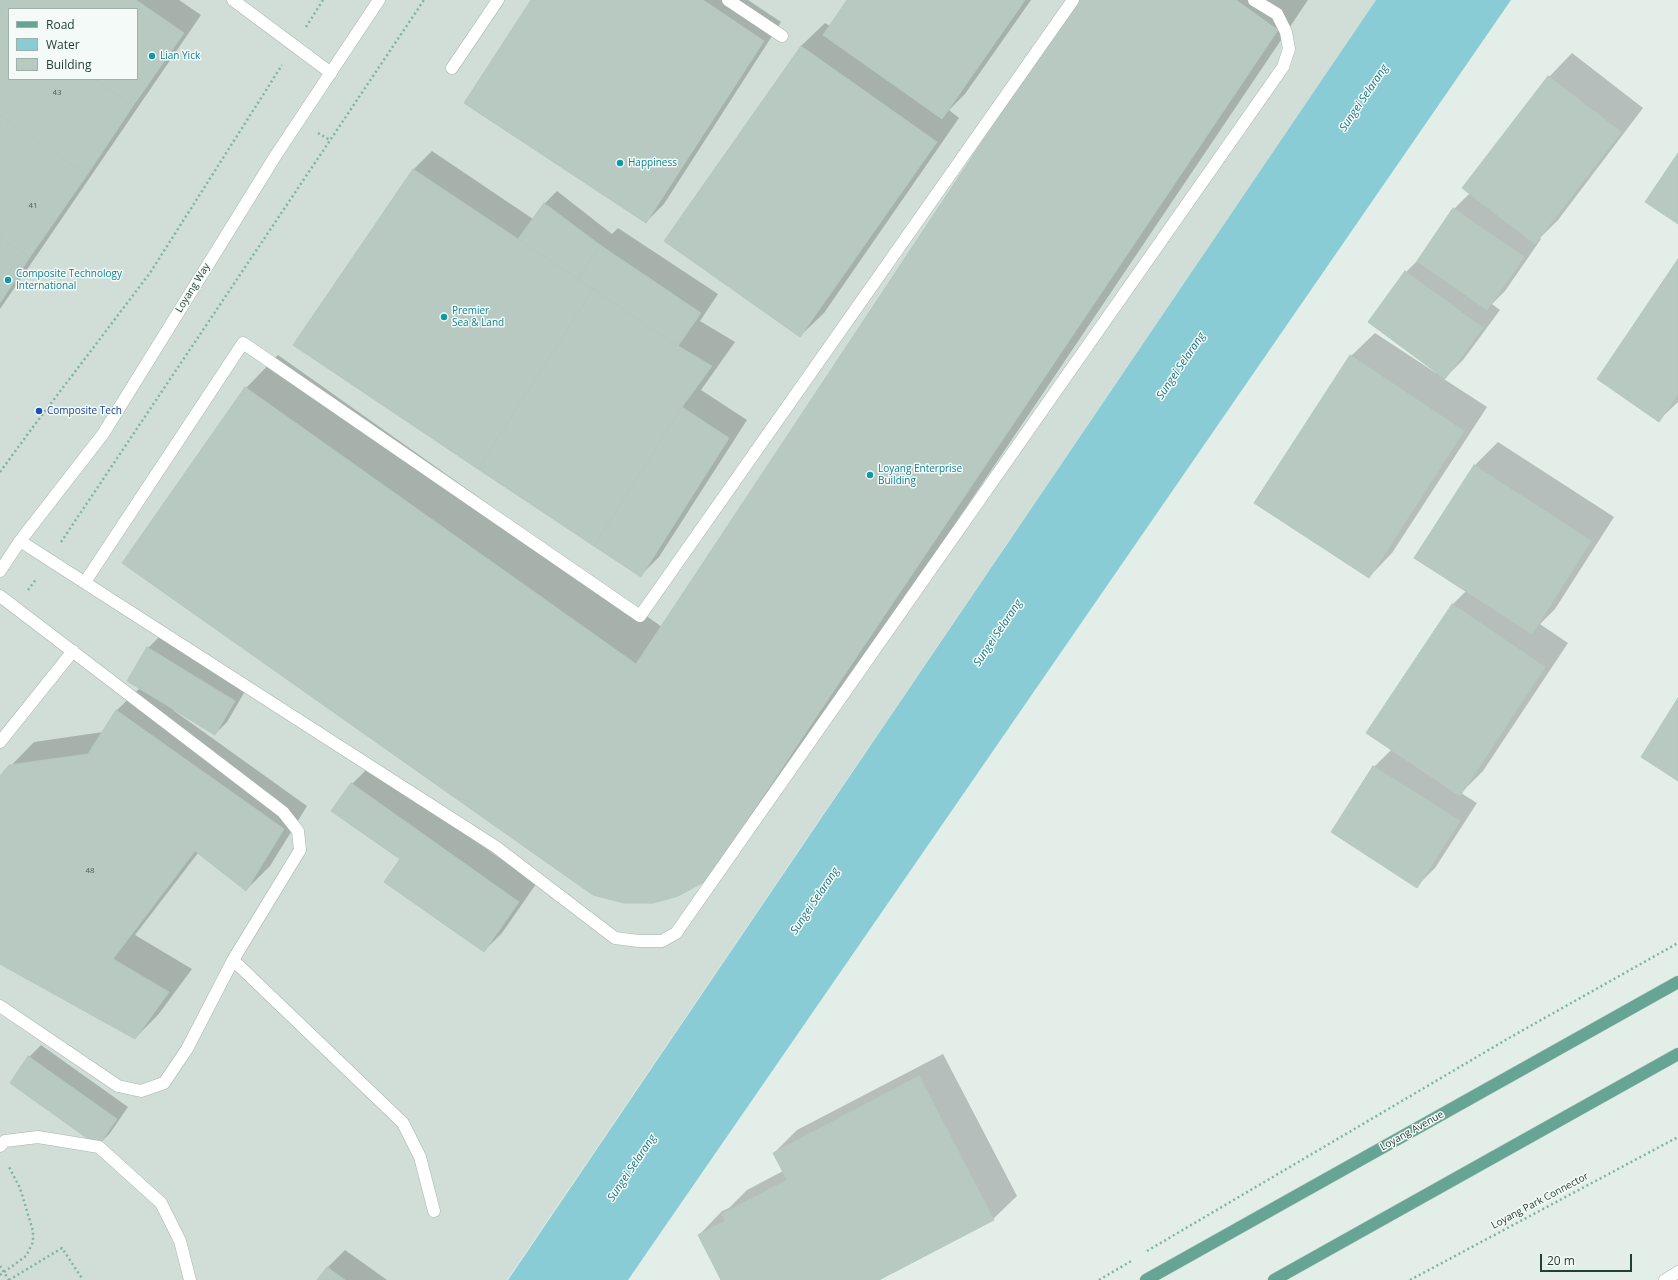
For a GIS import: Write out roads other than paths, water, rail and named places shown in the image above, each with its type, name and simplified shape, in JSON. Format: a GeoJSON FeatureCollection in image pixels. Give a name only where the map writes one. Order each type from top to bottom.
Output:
{"type":"FeatureCollection","features":[{"type":"Feature","properties":{"kind":"main road","name":"Loyang Avenue"},"geometry":{"type":"LineString","coordinates":[[1146,1280],[1678,982]]}},
{"type":"Feature","properties":{"kind":"main road"},"geometry":{"type":"LineString","coordinates":[[1274,1280],[1678,1054]]}},
{"type":"Feature","properties":{"kind":"street"},"geometry":{"type":"LineString","coordinates":[[233,0],[331,73]]}},
{"type":"Feature","properties":{"kind":"street","name":"Loyang Way"},"geometry":{"type":"LineString","coordinates":[[0,571],[20,541],[103,434],[276,155],[379,0]]}},
{"type":"Feature","properties":{"kind":"street"},"geometry":{"type":"LineString","coordinates":[[452,68],[498,0]]}},
{"type":"Feature","properties":{"kind":"street"},"geometry":{"type":"LineString","coordinates":[[728,0],[782,36]]}},
{"type":"Feature","properties":{"kind":"street"},"geometry":{"type":"LineString","coordinates":[[84,582],[243,343],[640,616],[1073,0]]}},
{"type":"Feature","properties":{"kind":"street"},"geometry":{"type":"LineString","coordinates":[[20,541],[496,847],[615,938],[640,941],[662,941],[676,934],[1283,66],[1289,49],[1286,32],[1277,14],[1254,0]]}},
{"type":"Feature","properties":{"kind":"street"},"geometry":{"type":"LineString","coordinates":[[0,596],[283,812],[298,830],[300,850],[233,960],[187,1049],[164,1084],[141,1091],[118,1086],[0,1006]]}},
{"type":"Feature","properties":{"kind":"street"},"geometry":{"type":"LineString","coordinates":[[0,742],[73,651]]}},
{"type":"Feature","properties":{"kind":"street"},"geometry":{"type":"LineString","coordinates":[[233,960],[403,1123],[420,1157],[434,1211]]}},
{"type":"Feature","properties":{"kind":"street"},"geometry":{"type":"LineString","coordinates":[[0,1146],[5,1141],[38,1137],[99,1147],[161,1202],[180,1241],[190,1280]]}},
{"type":"Feature","properties":{"kind":"street"},"geometry":{"type":"LineString","coordinates":[[1665,1280],[1678,1272]]}},
{"type":"Feature","properties":{"kind":"water","name":"Sungei Selarang"},"geometry":{"type":"Polygon","coordinates":[[[1376,0],[1511,0],[628,1280],[508,1280],[1376,0]]]}},
{"type":"Feature","properties":{"kind":"place","name":"Lian Yick"},"geometry":{"type":"Point","coordinates":[152,56]}},
{"type":"Feature","properties":{"kind":"place","name":"Happiness"},"geometry":{"type":"Point","coordinates":[620,163]}},
{"type":"Feature","properties":{"kind":"place","name":"Composite Technology International"},"geometry":{"type":"Point","coordinates":[8,280]}},
{"type":"Feature","properties":{"kind":"place","name":"Premier Sea & Land"},"geometry":{"type":"Point","coordinates":[444,317]}},
{"type":"Feature","properties":{"kind":"place","name":"Composite Tech"},"geometry":{"type":"Point","coordinates":[39,411]}},
{"type":"Feature","properties":{"kind":"place","name":"Loyang Enterprise Building"},"geometry":{"type":"Point","coordinates":[870,475]}}]}
